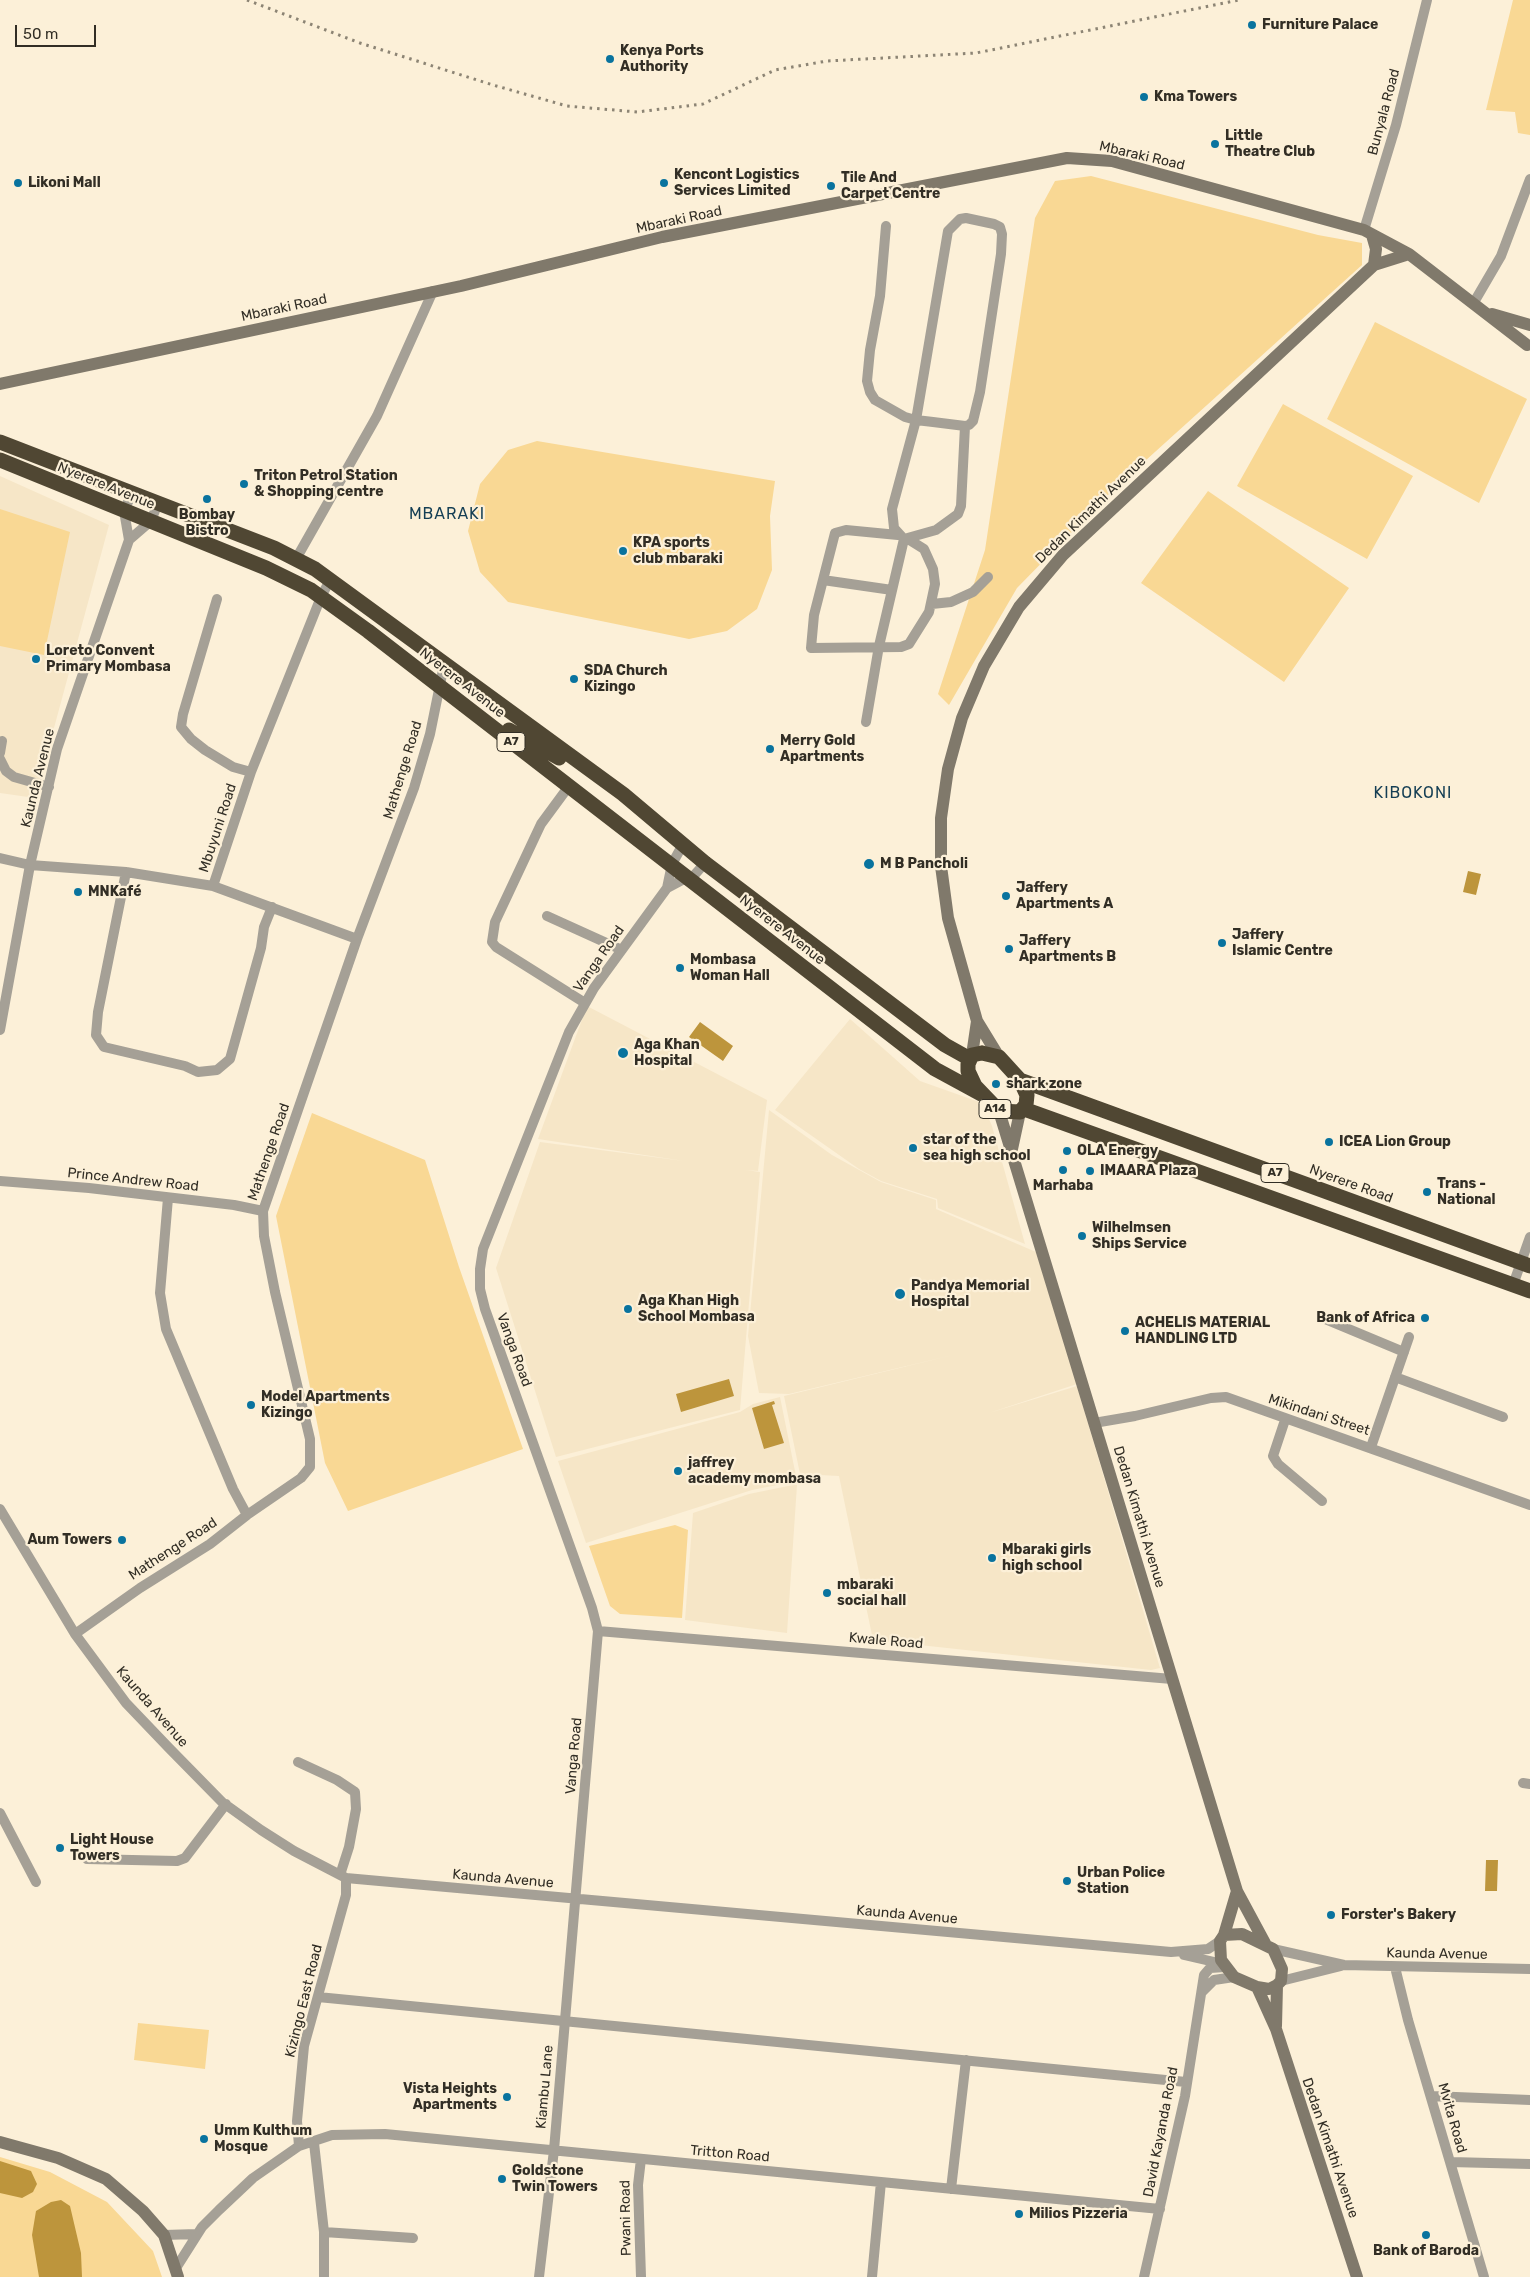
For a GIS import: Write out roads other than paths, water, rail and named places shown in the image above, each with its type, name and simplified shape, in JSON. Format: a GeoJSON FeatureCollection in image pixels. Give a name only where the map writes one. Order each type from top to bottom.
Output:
{"type":"FeatureCollection","features":[{"type":"Feature","properties":{"kind":"highway","name":"Nyerere Avenue"},"geometry":{"type":"LineString","coordinates":[[0,442],[274,548],[330,580],[623,794],[682,846],[945,1045],[971,1057]]}},
{"type":"Feature","properties":{"kind":"highway","name":"Nyerere Avenue"},"geometry":{"type":"LineString","coordinates":[[0,460],[266,568],[321,597],[672,864],[690,880],[935,1069],[981,1094]]}},
{"type":"Feature","properties":{"kind":"highway"},"geometry":{"type":"LineString","coordinates":[[266,568],[274,548]]}},
{"type":"Feature","properties":{"kind":"highway"},"geometry":{"type":"LineString","coordinates":[[462,704],[623,794]]}},
{"type":"Feature","properties":{"kind":"highway"},"geometry":{"type":"LineString","coordinates":[[729,910],[743,892]]}},
{"type":"Feature","properties":{"kind":"highway"},"geometry":{"type":"LineString","coordinates":[[841,996],[854,976]]}},
{"type":"Feature","properties":{"kind":"highway"},"geometry":{"type":"LineString","coordinates":[[971,1057],[989,1054],[999,1057]]}},
{"type":"Feature","properties":{"kind":"highway","name":"A14"},"geometry":{"type":"LineString","coordinates":[[971,1057],[968,1071],[981,1094],[999,1111],[1022,1111],[1027,1095],[1020,1080],[999,1057]]}},
{"type":"Feature","properties":{"kind":"highway","name":"Nyerere Road"},"geometry":{"type":"LineString","coordinates":[[1020,1080],[1525,1265]]}},
{"type":"Feature","properties":{"kind":"highway","name":"A7"},"geometry":{"type":"LineString","coordinates":[[1022,1111],[1530,1291]]}},
{"type":"Feature","properties":{"kind":"highway"},"geometry":{"type":"LineString","coordinates":[[1224,1181],[1234,1158]]}},
{"type":"Feature","properties":{"kind":"highway"},"geometry":{"type":"LineString","coordinates":[[1252,1191],[1261,1168]]}},
{"type":"Feature","properties":{"kind":"street","name":"Bunyala Road"},"geometry":{"type":"LineString","coordinates":[[1368,233],[1427,0]]}},
{"type":"Feature","properties":{"kind":"street","name":"Mbaraki Road"},"geometry":{"type":"LineString","coordinates":[[0,384],[433,291],[662,238],[1067,158],[1112,161],[1368,233],[1409,254],[1485,312]]}},
{"type":"Feature","properties":{"kind":"street"},"geometry":{"type":"LineString","coordinates":[[1473,304],[1501,256],[1530,179]]}},
{"type":"Feature","properties":{"kind":"street"},"geometry":{"type":"LineString","coordinates":[[886,226],[885,259],[873,330],[867,381],[870,392],[875,400],[894,412],[916,420],[965,426],[973,421],[980,392],[1001,254],[1002,234],[1000,227],[994,224],[966,218],[960,219],[948,231],[916,420],[892,509],[893,523],[904,537],[924,548],[933,568],[932,604],[909,644],[901,647],[811,648],[814,615],[835,533],[846,530],[904,537],[936,530],[958,514],[962,506],[965,426]]}},
{"type":"Feature","properties":{"kind":"street"},"geometry":{"type":"LineString","coordinates":[[1368,233],[1376,248],[1374,264]]}},
{"type":"Feature","properties":{"kind":"street","name":"Dedan Kimathi Avenue"},"geometry":{"type":"LineString","coordinates":[[977,1021],[945,901],[941,866],[941,818],[948,769],[962,718],[976,683],[995,645],[1019,607],[1063,555],[1374,264],[1409,254]]}},
{"type":"Feature","properties":{"kind":"street"},"geometry":{"type":"LineString","coordinates":[[296,559],[377,416],[433,291]]}},
{"type":"Feature","properties":{"kind":"street"},"geometry":{"type":"LineString","coordinates":[[1485,312],[1530,325]]}},
{"type":"Feature","properties":{"kind":"street"},"geometry":{"type":"LineString","coordinates":[[1485,312],[1528,348]]}},
{"type":"Feature","properties":{"kind":"street"},"geometry":{"type":"LineString","coordinates":[[1528,348],[1526,338],[1530,329]]}},
{"type":"Feature","properties":{"kind":"street"},"geometry":{"type":"LineString","coordinates":[[124,511],[132,494]]}},
{"type":"Feature","properties":{"kind":"street"},"geometry":{"type":"LineString","coordinates":[[129,540],[151,521],[158,503]]}},
{"type":"Feature","properties":{"kind":"street","name":"Kaunda Avenue"},"geometry":{"type":"LineString","coordinates":[[0,1030],[30,865],[57,749],[129,540],[124,511]]}},
{"type":"Feature","properties":{"kind":"street"},"geometry":{"type":"LineString","coordinates":[[866,722],[879,646],[904,537]]}},
{"type":"Feature","properties":{"kind":"street"},"geometry":{"type":"LineString","coordinates":[[932,604],[952,602],[973,592],[988,577]]}},
{"type":"Feature","properties":{"kind":"street","name":"Mbuyuni Road"},"geometry":{"type":"LineString","coordinates":[[0,858],[30,865],[126,872],[214,886],[251,772],[321,597],[330,580]]}},
{"type":"Feature","properties":{"kind":"street"},"geometry":{"type":"LineString","coordinates":[[823,580],[892,590]]}},
{"type":"Feature","properties":{"kind":"street"},"geometry":{"type":"LineString","coordinates":[[217,599],[182,714],[182,727],[191,739],[205,750],[233,767],[251,772]]}},
{"type":"Feature","properties":{"kind":"street","name":"Mathenge Road"},"geometry":{"type":"LineString","coordinates":[[76,1634],[140,1588],[210,1544],[247,1514],[301,1478],[310,1467],[310,1439],[266,1246],[263,1211],[357,939],[414,788],[444,665]]}},
{"type":"Feature","properties":{"kind":"street"},"geometry":{"type":"LineString","coordinates":[[0,752],[2,741]]}},
{"type":"Feature","properties":{"kind":"street"},"geometry":{"type":"LineString","coordinates":[[0,759],[6,771],[14,777],[49,787]]}},
{"type":"Feature","properties":{"kind":"street"},"geometry":{"type":"LineString","coordinates":[[569,786],[541,824],[495,922],[492,942],[496,947],[585,1003]]}},
{"type":"Feature","properties":{"kind":"street","name":"Vanga Road"},"geometry":{"type":"LineString","coordinates":[[576,1900],[598,1631],[592,1608],[485,1309],[480,1279],[483,1249],[569,1032],[585,1003],[667,888],[672,864],[682,846]]}},
{"type":"Feature","properties":{"kind":"street"},"geometry":{"type":"LineString","coordinates":[[667,888],[682,880],[690,880],[705,863]]}},
{"type":"Feature","properties":{"kind":"street"},"geometry":{"type":"LineString","coordinates":[[126,872],[98,1012],[96,1035],[104,1047],[185,1066],[198,1072],[217,1070],[230,1059],[261,948],[264,927],[272,907]]}},
{"type":"Feature","properties":{"kind":"street"},"geometry":{"type":"LineString","coordinates":[[214,886],[357,939]]}},
{"type":"Feature","properties":{"kind":"street"},"geometry":{"type":"LineString","coordinates":[[547,916],[622,950]]}},
{"type":"Feature","properties":{"kind":"street"},"geometry":{"type":"LineString","coordinates":[[971,1057],[977,1021]]}},
{"type":"Feature","properties":{"kind":"street"},"geometry":{"type":"LineString","coordinates":[[977,1021],[999,1057]]}},
{"type":"Feature","properties":{"kind":"street","name":"Dedan Kimathi Avenue"},"geometry":{"type":"LineString","coordinates":[[999,1111],[1237,1891],[1269,1946]]}},
{"type":"Feature","properties":{"kind":"street","name":"Dedan Kimathi Avenue"},"geometry":{"type":"LineString","coordinates":[[1011,1151],[1022,1111]]}},
{"type":"Feature","properties":{"kind":"street","name":"Prince Andrew Road"},"geometry":{"type":"LineString","coordinates":[[0,1181],[88,1188],[234,1205],[263,1211]]}},
{"type":"Feature","properties":{"kind":"street"},"geometry":{"type":"LineString","coordinates":[[168,1198],[160,1293],[166,1330],[233,1489],[247,1514]]}},
{"type":"Feature","properties":{"kind":"street"},"geometry":{"type":"LineString","coordinates":[[1513,1285],[1525,1265],[1530,1237]]}},
{"type":"Feature","properties":{"kind":"street"},"geometry":{"type":"LineString","coordinates":[[1320,1317],[1404,1352]]}},
{"type":"Feature","properties":{"kind":"street"},"geometry":{"type":"LineString","coordinates":[[1370,1447],[1409,1338]]}},
{"type":"Feature","properties":{"kind":"street"},"geometry":{"type":"LineString","coordinates":[[1396,1377],[1503,1417]]}},
{"type":"Feature","properties":{"kind":"street","name":"Mikindani Street"},"geometry":{"type":"LineString","coordinates":[[1094,1423],[1135,1416],[1211,1398],[1226,1398],[1285,1420],[1370,1447],[1530,1505]]}},
{"type":"Feature","properties":{"kind":"street"},"geometry":{"type":"LineString","coordinates":[[1285,1420],[1273,1456],[1278,1464],[1322,1501]]}},
{"type":"Feature","properties":{"kind":"street","name":"Kaunda Avenue"},"geometry":{"type":"LineString","coordinates":[[0,1509],[76,1634],[126,1703],[226,1804],[294,1851],[343,1877],[576,1900],[1171,1952]]}},
{"type":"Feature","properties":{"kind":"street","name":"Kwale Road"},"geometry":{"type":"LineString","coordinates":[[598,1631],[1172,1679]]}},
{"type":"Feature","properties":{"kind":"street","name":"Kizingo East Road"},"geometry":{"type":"LineString","coordinates":[[298,1762],[337,1780],[355,1792],[356,1808],[343,1877],[346,1895],[304,2046],[297,2121],[299,2146]]}},
{"type":"Feature","properties":{"kind":"street"},"geometry":{"type":"LineString","coordinates":[[87,1859],[177,1861],[185,1858],[226,1804]]}},
{"type":"Feature","properties":{"kind":"street"},"geometry":{"type":"LineString","coordinates":[[0,1813],[36,1882]]}},
{"type":"Feature","properties":{"kind":"street"},"geometry":{"type":"LineString","coordinates":[[1227,1970],[1219,1952],[1237,1891]]}},
{"type":"Feature","properties":{"kind":"street","name":"Kiambu Lane"},"geometry":{"type":"LineString","coordinates":[[539,2277],[554,2150],[576,1900]]}},
{"type":"Feature","properties":{"kind":"street"},"geometry":{"type":"LineString","coordinates":[[1171,1952],[1208,1949],[1222,1938],[1242,1934],[1269,1946],[1344,1966]]}},
{"type":"Feature","properties":{"kind":"street"},"geometry":{"type":"LineString","coordinates":[[1269,1946],[1282,1969],[1279,1983]]}},
{"type":"Feature","properties":{"kind":"street"},"geometry":{"type":"LineString","coordinates":[[1171,1952],[1227,1970],[1257,1987],[1268,1988],[1279,1983],[1344,1966]]}},
{"type":"Feature","properties":{"kind":"street","name":"Kaunda Avenue"},"geometry":{"type":"LineString","coordinates":[[1344,1966],[1530,1969]]}},
{"type":"Feature","properties":{"kind":"street","name":"Mvita Road"},"geometry":{"type":"LineString","coordinates":[[1394,1967],[1484,2277]]}},
{"type":"Feature","properties":{"kind":"street","name":"David Kayanda Road"},"geometry":{"type":"LineString","coordinates":[[1144,2277],[1186,2096],[1186,2082],[1201,1992],[1227,1970]]}},
{"type":"Feature","properties":{"kind":"street","name":"Dedan Kimathi Avenue"},"geometry":{"type":"LineString","coordinates":[[1276,2029],[1279,1983]]}},
{"type":"Feature","properties":{"kind":"street","name":"Dedan Kimathi Avenue"},"geometry":{"type":"LineString","coordinates":[[1257,1987],[1276,2029],[1357,2277]]}},
{"type":"Feature","properties":{"kind":"street"},"geometry":{"type":"LineString","coordinates":[[318,1997],[1186,2082]]}},
{"type":"Feature","properties":{"kind":"street"},"geometry":{"type":"LineString","coordinates":[[951,2189],[966,2060]]}},
{"type":"Feature","properties":{"kind":"street"},"geometry":{"type":"LineString","coordinates":[[1431,2096],[1530,2100]]}},
{"type":"Feature","properties":{"kind":"street","name":"Tritton Road"},"geometry":{"type":"LineString","coordinates":[[299,2146],[332,2135],[364,2133],[1160,2209]]}},
{"type":"Feature","properties":{"kind":"street"},"geometry":{"type":"LineString","coordinates":[[0,2142],[58,2158],[106,2179],[143,2211],[164,2235],[177,2273]]}},
{"type":"Feature","properties":{"kind":"street"},"geometry":{"type":"LineString","coordinates":[[314,2142],[324,2232],[324,2277]]}},
{"type":"Feature","properties":{"kind":"street"},"geometry":{"type":"LineString","coordinates":[[177,2273],[197,2234],[253,2178],[299,2146]]}},
{"type":"Feature","properties":{"kind":"street","name":"Pwani Road"},"geometry":{"type":"LineString","coordinates":[[641,2159],[638,2185],[641,2277]]}},
{"type":"Feature","properties":{"kind":"street"},"geometry":{"type":"LineString","coordinates":[[1450,2162],[1530,2164]]}},
{"type":"Feature","properties":{"kind":"street"},"geometry":{"type":"LineString","coordinates":[[872,2277],[881,2182]]}},
{"type":"Feature","properties":{"kind":"street"},"geometry":{"type":"LineString","coordinates":[[324,2232],[412,2238]]}},
{"type":"Feature","properties":{"kind":"street"},"geometry":{"type":"LineString","coordinates":[[164,2235],[197,2234]]}},
{"type":"Feature","properties":{"kind":"railway"},"geometry":{"type":"LineString","coordinates":[[247,0],[360,43],[493,85],[567,106],[637,112],[703,104],[775,70],[827,61],[976,53],[1239,0]]}},
{"type":"Feature","properties":{"kind":"place","name":"Furniture Palace"},"geometry":{"type":"Point","coordinates":[1252,25]}},
{"type":"Feature","properties":{"kind":"place","name":"Kenya Ports Authority"},"geometry":{"type":"Point","coordinates":[610,59]}},
{"type":"Feature","properties":{"kind":"place","name":"Kma Towers"},"geometry":{"type":"Point","coordinates":[1144,97]}},
{"type":"Feature","properties":{"kind":"place","name":"Little Theatre Club"},"geometry":{"type":"Point","coordinates":[1215,144]}},
{"type":"Feature","properties":{"kind":"place","name":"Likoni Mall"},"geometry":{"type":"Point","coordinates":[18,183]}},
{"type":"Feature","properties":{"kind":"place","name":"Kencont Logistics Services Limited"},"geometry":{"type":"Point","coordinates":[664,183]}},
{"type":"Feature","properties":{"kind":"place","name":"Tile And Carpet Centre"},"geometry":{"type":"Point","coordinates":[831,186]}},
{"type":"Feature","properties":{"kind":"place","name":"Triton Petrol Station & Shopping centre"},"geometry":{"type":"Point","coordinates":[244,484]}},
{"type":"Feature","properties":{"kind":"place","name":"Bombay Bistro"},"geometry":{"type":"Point","coordinates":[207,499]}},
{"type":"Feature","properties":{"kind":"place","name":"KPA sports club mbaraki"},"geometry":{"type":"Point","coordinates":[623,551]}},
{"type":"Feature","properties":{"kind":"place","name":"Loreto Convent Primary Mombasa"},"geometry":{"type":"Point","coordinates":[36,659]}},
{"type":"Feature","properties":{"kind":"place","name":"SDA Church Kizingo"},"geometry":{"type":"Point","coordinates":[574,679]}},
{"type":"Feature","properties":{"kind":"place","name":"Merry Gold Apartments"},"geometry":{"type":"Point","coordinates":[770,749]}},
{"type":"Feature","properties":{"kind":"place","name":"M B Pancholi"},"geometry":{"type":"Point","coordinates":[869,864]}},
{"type":"Feature","properties":{"kind":"place","name":"MNKafé"},"geometry":{"type":"Point","coordinates":[78,892]}},
{"type":"Feature","properties":{"kind":"place","name":"Jaffery Apartments A"},"geometry":{"type":"Point","coordinates":[1006,896]}},
{"type":"Feature","properties":{"kind":"place","name":"Jaffery Islamic Centre"},"geometry":{"type":"Point","coordinates":[1222,943]}},
{"type":"Feature","properties":{"kind":"place","name":"Jaffery Apartments B"},"geometry":{"type":"Point","coordinates":[1009,949]}},
{"type":"Feature","properties":{"kind":"place","name":"Mombasa Woman Hall"},"geometry":{"type":"Point","coordinates":[680,968]}},
{"type":"Feature","properties":{"kind":"place","name":"Aga Khan Hospital"},"geometry":{"type":"Point","coordinates":[623,1053]}},
{"type":"Feature","properties":{"kind":"place","name":"shark zone"},"geometry":{"type":"Point","coordinates":[996,1084]}},
{"type":"Feature","properties":{"kind":"place","name":"ICEA Lion Group"},"geometry":{"type":"Point","coordinates":[1329,1142]}},
{"type":"Feature","properties":{"kind":"place","name":"star of the sea high school"},"geometry":{"type":"Point","coordinates":[913,1148]}},
{"type":"Feature","properties":{"kind":"place","name":"OLA Energy"},"geometry":{"type":"Point","coordinates":[1067,1151]}},
{"type":"Feature","properties":{"kind":"place","name":"Marhaba"},"geometry":{"type":"Point","coordinates":[1063,1170]}},
{"type":"Feature","properties":{"kind":"place","name":"IMAARA Plaza"},"geometry":{"type":"Point","coordinates":[1090,1171]}},
{"type":"Feature","properties":{"kind":"place","name":"Trans - National"},"geometry":{"type":"Point","coordinates":[1427,1192]}},
{"type":"Feature","properties":{"kind":"place","name":"Wilhelmsen Ships Service"},"geometry":{"type":"Point","coordinates":[1082,1236]}},
{"type":"Feature","properties":{"kind":"place","name":"Pandya Memorial Hospital"},"geometry":{"type":"Point","coordinates":[900,1294]}},
{"type":"Feature","properties":{"kind":"place","name":"Aga Khan High School Mombasa"},"geometry":{"type":"Point","coordinates":[628,1309]}},
{"type":"Feature","properties":{"kind":"place","name":"Bank of Africa"},"geometry":{"type":"Point","coordinates":[1425,1318]}},
{"type":"Feature","properties":{"kind":"place","name":"ACHELIS MATERIAL HANDLING LTD"},"geometry":{"type":"Point","coordinates":[1125,1331]}},
{"type":"Feature","properties":{"kind":"place","name":"Model Apartments Kizingo"},"geometry":{"type":"Point","coordinates":[251,1405]}},
{"type":"Feature","properties":{"kind":"place","name":"jaffrey academy mombasa"},"geometry":{"type":"Point","coordinates":[678,1471]}},
{"type":"Feature","properties":{"kind":"place","name":"Aum Towers"},"geometry":{"type":"Point","coordinates":[122,1540]}},
{"type":"Feature","properties":{"kind":"place","name":"Mbaraki girls high school"},"geometry":{"type":"Point","coordinates":[992,1558]}},
{"type":"Feature","properties":{"kind":"place","name":"mbaraki social hall"},"geometry":{"type":"Point","coordinates":[827,1593]}},
{"type":"Feature","properties":{"kind":"place","name":"Light House Towers"},"geometry":{"type":"Point","coordinates":[60,1848]}},
{"type":"Feature","properties":{"kind":"place","name":"Urban Police Station"},"geometry":{"type":"Point","coordinates":[1067,1881]}},
{"type":"Feature","properties":{"kind":"place","name":"Forster's Bakery"},"geometry":{"type":"Point","coordinates":[1331,1915]}},
{"type":"Feature","properties":{"kind":"place","name":"Vista Heights Apartments"},"geometry":{"type":"Point","coordinates":[507,2097]}},
{"type":"Feature","properties":{"kind":"place","name":"Umm Kulthum Mosque"},"geometry":{"type":"Point","coordinates":[204,2139]}},
{"type":"Feature","properties":{"kind":"place","name":"Goldstone Twin Towers"},"geometry":{"type":"Point","coordinates":[502,2179]}},
{"type":"Feature","properties":{"kind":"place","name":"Milios Pizzeria"},"geometry":{"type":"Point","coordinates":[1019,2214]}},
{"type":"Feature","properties":{"kind":"place","name":"Bank of Baroda"},"geometry":{"type":"Point","coordinates":[1426,2235]}},
{"type":"Feature","properties":{"kind":"district","name":"MBARAKI"},"geometry":{"type":"Point","coordinates":[447,514]}},
{"type":"Feature","properties":{"kind":"district","name":"KIBOKONI"},"geometry":{"type":"Point","coordinates":[1413,793]}}]}
